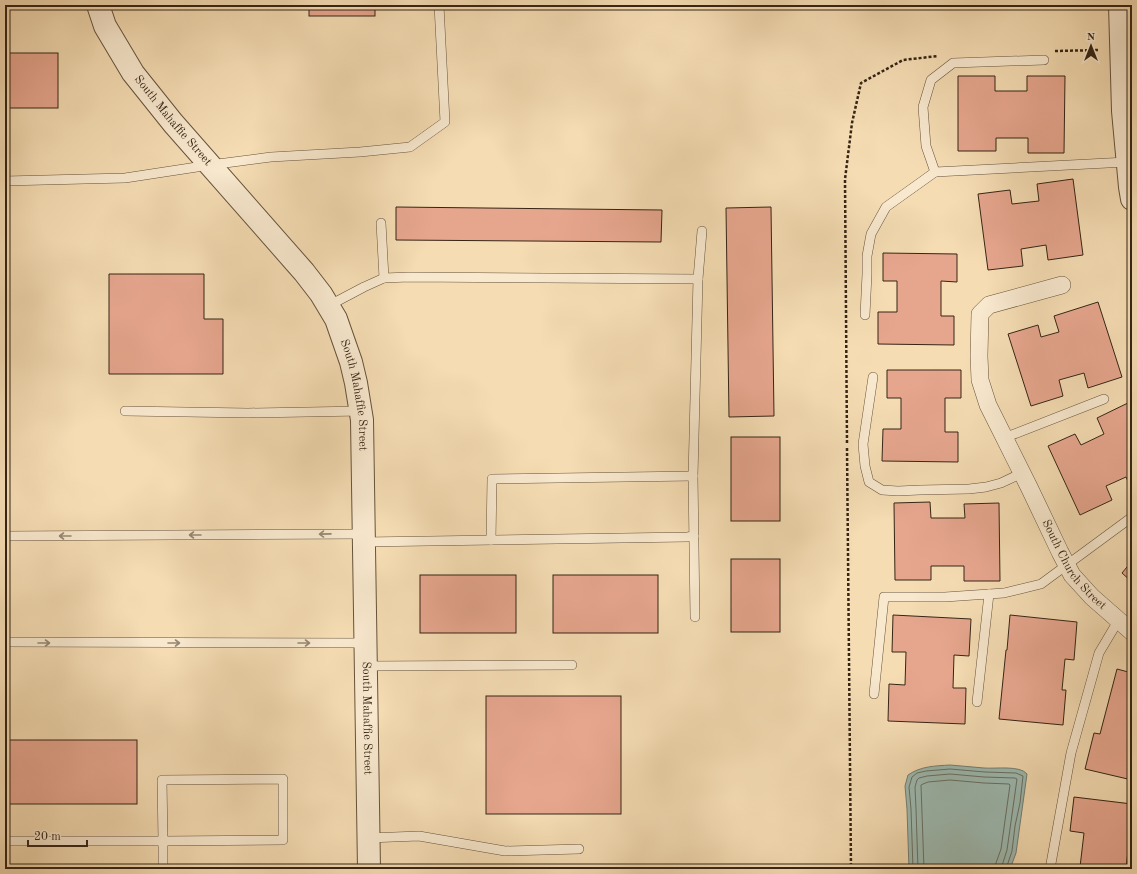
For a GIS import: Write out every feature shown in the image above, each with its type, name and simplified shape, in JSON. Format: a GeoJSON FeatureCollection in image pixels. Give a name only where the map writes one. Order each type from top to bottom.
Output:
{"type":"FeatureCollection","features":[{"type":"Feature","properties":{"kind":"street","name":"South Mahaffie Street"},"geometry":{"type":"LineString","coordinates":[[98,5],[105,26],[133,73],[173,123],[304,272],[336,319],[351,362],[362,420],[368,869]]}},
{"type":"Feature","properties":{"kind":"street"},"geometry":{"type":"LineString","coordinates":[[1120,5],[1123,111],[1127,162],[1132,199]]}},
{"type":"Feature","properties":{"kind":"street","name":"South Church Street"},"geometry":{"type":"LineString","coordinates":[[1062,285],[989,305],[980,314],[980,380],[988,405],[1072,574],[1092,597],[1132,632]]}},
{"type":"Feature","properties":{"kind":"lane"},"geometry":{"type":"LineString","coordinates":[[5,181],[125,178],[210,164],[271,157],[360,152],[410,147],[445,122],[439,5]]}},
{"type":"Feature","properties":{"kind":"lane"},"geometry":{"type":"LineString","coordinates":[[935,172],[926,146],[922,106],[931,80],[953,63],[1044,60]]}},
{"type":"Feature","properties":{"kind":"lane"},"geometry":{"type":"LineString","coordinates":[[865,316],[868,274],[867,256],[871,234],[886,207],[905,195],[935,172],[1127,162]]}},
{"type":"Feature","properties":{"kind":"lane"},"geometry":{"type":"LineString","coordinates":[[381,224],[384,278]]}},
{"type":"Feature","properties":{"kind":"lane"},"geometry":{"type":"LineString","coordinates":[[695,617],[693,476],[698,279],[702,231]]}},
{"type":"Feature","properties":{"kind":"lane"},"geometry":{"type":"LineString","coordinates":[[328,306],[384,278],[698,279]]}},
{"type":"Feature","properties":{"kind":"lane"},"geometry":{"type":"LineString","coordinates":[[873,377],[863,444],[865,466],[869,482],[882,490],[898,491],[969,489],[1025,480]]}},
{"type":"Feature","properties":{"kind":"lane"},"geometry":{"type":"LineString","coordinates":[[1004,438],[1104,399]]}},
{"type":"Feature","properties":{"kind":"lane"},"geometry":{"type":"LineString","coordinates":[[124,411],[248,413],[361,411]]}},
{"type":"Feature","properties":{"kind":"lane"},"geometry":{"type":"LineString","coordinates":[[491,540],[492,479],[693,476]]}},
{"type":"Feature","properties":{"kind":"lane"},"geometry":{"type":"LineString","coordinates":[[874,694],[884,597],[945,597],[989,594],[1041,584],[1132,517]]}},
{"type":"Feature","properties":{"kind":"lane"},"geometry":{"type":"LineString","coordinates":[[5,536],[491,540],[694,536]]}},
{"type":"Feature","properties":{"kind":"lane"},"geometry":{"type":"LineString","coordinates":[[977,702],[989,594]]}},
{"type":"Feature","properties":{"kind":"lane"},"geometry":{"type":"LineString","coordinates":[[1050,869],[1071,753],[1099,653],[1118,621]]}},
{"type":"Feature","properties":{"kind":"lane"},"geometry":{"type":"LineString","coordinates":[[5,642],[365,643]]}},
{"type":"Feature","properties":{"kind":"lane"},"geometry":{"type":"LineString","coordinates":[[366,666],[572,665]]}},
{"type":"Feature","properties":{"kind":"lane"},"geometry":{"type":"LineString","coordinates":[[5,841],[163,841],[283,840],[283,779],[162,780],[163,841],[163,869]]}},
{"type":"Feature","properties":{"kind":"lane"},"geometry":{"type":"LineString","coordinates":[[368,838],[419,836],[505,851],[579,849]]}},
{"type":"Feature","properties":{"kind":"water"},"geometry":{"type":"Polygon","coordinates":[[[950,765],[984,768],[1013,768],[1024,771],[1027,774],[1016,853],[1010,869],[909,869],[905,786],[908,775],[923,768],[950,765]]]}},
{"type":"Feature","properties":{"kind":"building"},"geometry":{"type":"Polygon","coordinates":[[[309,5],[375,5],[375,16],[309,16],[309,5]]]}},
{"type":"Feature","properties":{"kind":"building"},"geometry":{"type":"Polygon","coordinates":[[[5,53],[58,53],[58,108],[5,108],[5,53]]]}},
{"type":"Feature","properties":{"kind":"building"},"geometry":{"type":"Polygon","coordinates":[[[958,76],[995,76],[995,91],[1027,91],[1027,76],[1065,76],[1064,153],[1028,153],[1028,138],[996,138],[996,151],[958,151],[958,76]]]}},
{"type":"Feature","properties":{"kind":"building"},"geometry":{"type":"Polygon","coordinates":[[[1073,179],[1083,255],[1048,260],[1046,245],[1021,249],[1023,266],[988,270],[978,194],[1010,190],[1012,204],[1039,201],[1037,184],[1073,179]]]}},
{"type":"Feature","properties":{"kind":"building"},"geometry":{"type":"Polygon","coordinates":[[[396,207],[662,210],[661,242],[396,240],[396,207]]]}},
{"type":"Feature","properties":{"kind":"building"},"geometry":{"type":"Polygon","coordinates":[[[771,207],[774,416],[729,417],[726,208],[771,207]]]}},
{"type":"Feature","properties":{"kind":"building"},"geometry":{"type":"Polygon","coordinates":[[[883,253],[957,254],[957,282],[941,281],[941,316],[954,316],[954,345],[878,344],[878,312],[897,312],[897,281],[883,281],[883,253]]]}},
{"type":"Feature","properties":{"kind":"building"},"geometry":{"type":"Polygon","coordinates":[[[109,274],[204,274],[204,319],[223,319],[223,374],[109,374],[109,274]]]}},
{"type":"Feature","properties":{"kind":"building"},"geometry":{"type":"Polygon","coordinates":[[[1098,302],[1122,377],[1088,388],[1084,373],[1059,380],[1063,396],[1031,406],[1008,334],[1038,325],[1041,337],[1059,332],[1054,316],[1098,302]]]}},
{"type":"Feature","properties":{"kind":"building"},"geometry":{"type":"Polygon","coordinates":[[[887,370],[961,370],[961,398],[945,398],[945,432],[958,432],[958,462],[882,461],[883,429],[901,429],[901,398],[887,398],[887,370]]]}},
{"type":"Feature","properties":{"kind":"building"},"geometry":{"type":"Polygon","coordinates":[[[1132,401],[1132,485],[1130,486],[1126,477],[1106,486],[1112,500],[1080,515],[1048,446],[1075,434],[1081,445],[1104,434],[1097,418],[1132,401]]]}},
{"type":"Feature","properties":{"kind":"building"},"geometry":{"type":"Polygon","coordinates":[[[731,437],[780,437],[780,521],[731,521],[731,437]]]}},
{"type":"Feature","properties":{"kind":"building"},"geometry":{"type":"Polygon","coordinates":[[[930,502],[931,518],[965,518],[964,504],[999,503],[1000,581],[964,581],[964,566],[931,566],[931,580],[895,580],[894,503],[930,502]]]}},
{"type":"Feature","properties":{"kind":"building"},"geometry":{"type":"Polygon","coordinates":[[[731,559],[780,559],[780,632],[731,632],[731,559]]]}},
{"type":"Feature","properties":{"kind":"building"},"geometry":{"type":"Polygon","coordinates":[[[1132,561],[1132,582],[1122,573],[1132,561]]]}},
{"type":"Feature","properties":{"kind":"building"},"geometry":{"type":"Polygon","coordinates":[[[420,575],[516,575],[516,633],[420,633],[420,575]]]}},
{"type":"Feature","properties":{"kind":"building"},"geometry":{"type":"Polygon","coordinates":[[[553,575],[658,575],[658,633],[553,633],[553,575]]]}},
{"type":"Feature","properties":{"kind":"building"},"geometry":{"type":"Polygon","coordinates":[[[893,615],[971,619],[969,656],[954,655],[953,688],[966,688],[965,724],[888,721],[889,684],[905,685],[906,652],[892,652],[893,615]]]}},
{"type":"Feature","properties":{"kind":"building"},"geometry":{"type":"Polygon","coordinates":[[[1010,615],[1077,622],[1074,660],[1065,659],[1062,690],[1066,690],[1063,725],[999,719],[1010,615]]]}},
{"type":"Feature","properties":{"kind":"building"},"geometry":{"type":"Polygon","coordinates":[[[1117,669],[1132,673],[1132,780],[1085,769],[1094,733],[1100,734],[1117,669]]]}},
{"type":"Feature","properties":{"kind":"building"},"geometry":{"type":"Polygon","coordinates":[[[486,696],[621,696],[621,814],[486,814],[486,696]]]}},
{"type":"Feature","properties":{"kind":"building"},"geometry":{"type":"Polygon","coordinates":[[[5,740],[137,740],[137,804],[5,804],[5,740]]]}},
{"type":"Feature","properties":{"kind":"building"},"geometry":{"type":"Polygon","coordinates":[[[1074,797],[1132,804],[1132,842],[1129,842],[1126,869],[1062,869],[1062,865],[1080,867],[1084,833],[1070,831],[1074,797]]]}}]}
